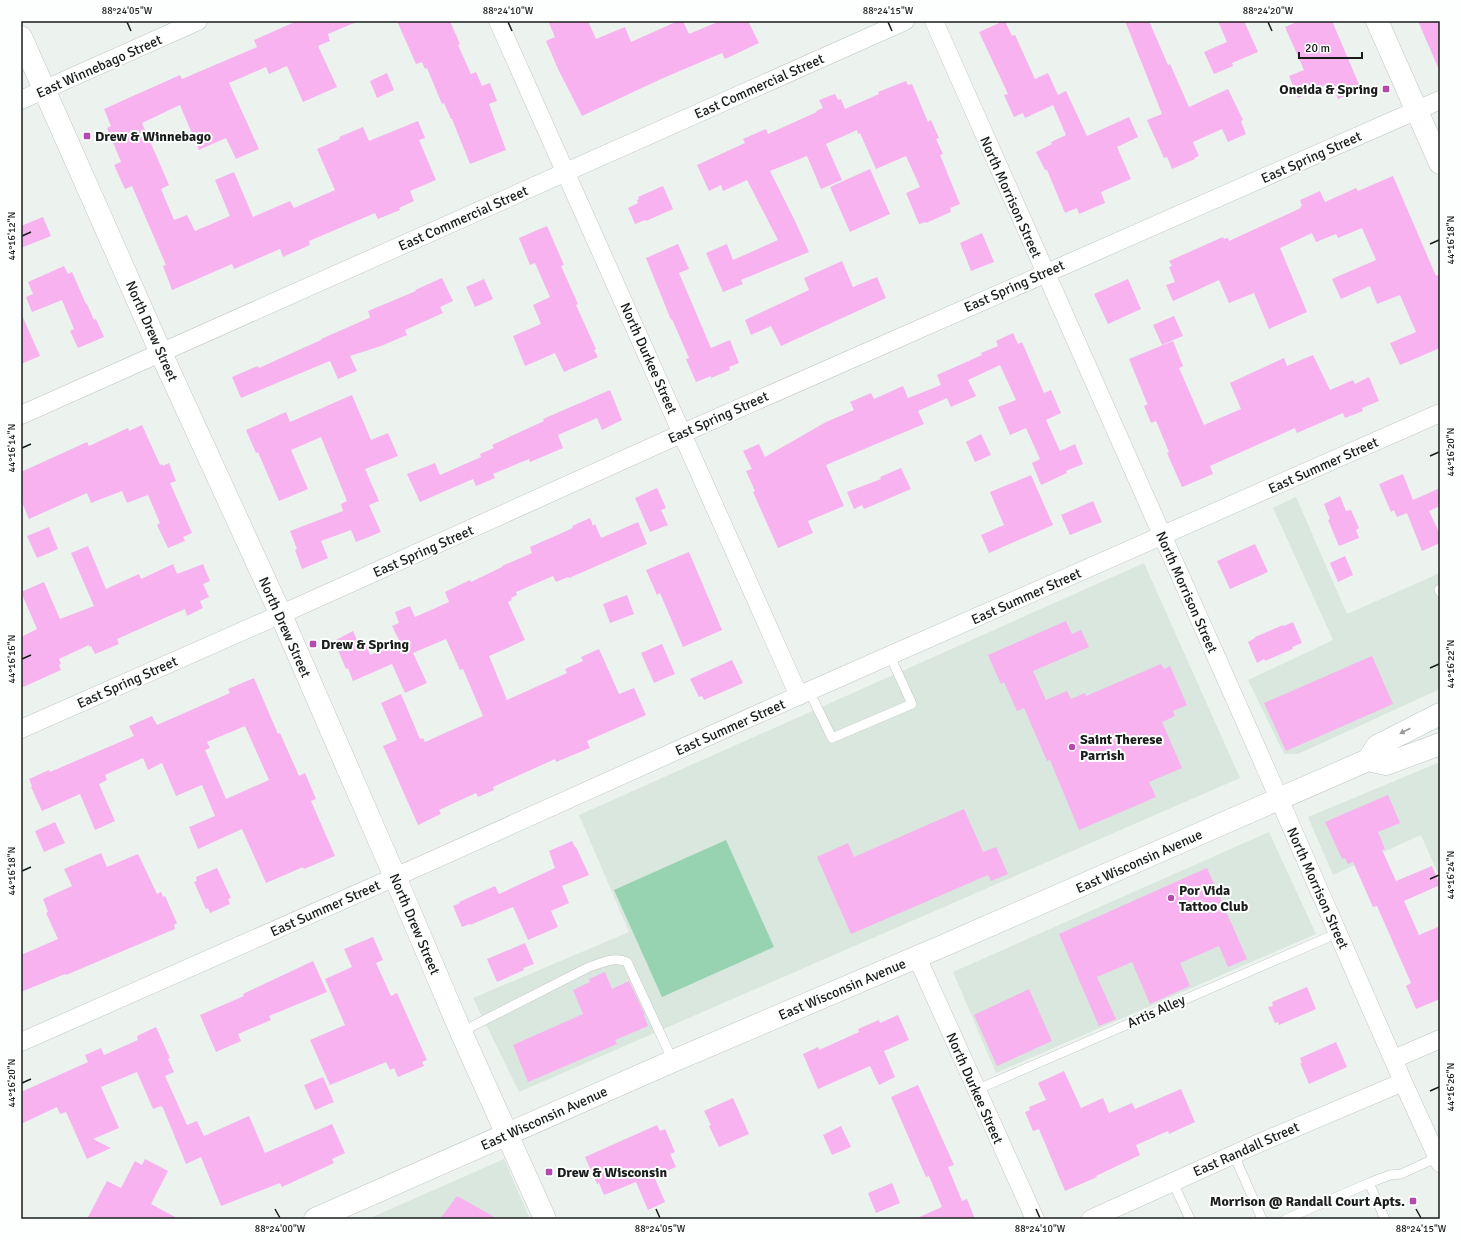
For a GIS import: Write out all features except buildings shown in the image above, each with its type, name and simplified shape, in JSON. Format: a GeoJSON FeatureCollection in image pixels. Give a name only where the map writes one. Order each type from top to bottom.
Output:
{"type":"FeatureCollection","features":[{"type":"Feature","properties":{"kind":"main road"},"geometry":{"type":"LineString","coordinates":[[1377,21],[1440,163]]}},
{"type":"Feature","properties":{"kind":"main road","name":"North Drew Street"},"geometry":{"type":"LineString","coordinates":[[21,37],[281,615],[461,1032],[545,1219]]}},
{"type":"Feature","properties":{"kind":"main road"},"geometry":{"type":"LineString","coordinates":[[1440,714],[1376,746],[1368,760],[1386,764],[1440,744]]}},
{"type":"Feature","properties":{"kind":"main road","name":"East Wisconsin Avenue"},"geometry":{"type":"LineString","coordinates":[[315,1219],[340,1214],[507,1134],[1368,760]]}},
{"type":"Feature","properties":{"kind":"street","name":"East Winnebago Street"},"geometry":{"type":"LineString","coordinates":[[21,100],[198,21]]}},
{"type":"Feature","properties":{"kind":"street","name":"North Durkee Street"},"geometry":{"type":"LineString","coordinates":[[498,21],[683,433],[804,694]]}},
{"type":"Feature","properties":{"kind":"street","name":"East Commercial Street"},"geometry":{"type":"LineString","coordinates":[[21,416],[905,21]]}},
{"type":"Feature","properties":{"kind":"street","name":"North Morrison Street"},"geometry":{"type":"LineString","coordinates":[[934,21],[1403,1082],[1439,1160]]}},
{"type":"Feature","properties":{"kind":"street","name":"East Spring Street"},"geometry":{"type":"LineString","coordinates":[[21,729],[281,615],[683,433],[1440,100]]}},
{"type":"Feature","properties":{"kind":"street","name":"East Summer Street"},"geometry":{"type":"LineString","coordinates":[[21,1042],[804,694],[1440,414]]}},
{"type":"Feature","properties":{"kind":"street","name":"North Durkee Street"},"geometry":{"type":"LineString","coordinates":[[916,957],[1035,1219]]}},
{"type":"Feature","properties":{"kind":"street"},"geometry":{"type":"LineString","coordinates":[[1394,1059],[1440,1039]]}},
{"type":"Feature","properties":{"kind":"street","name":"East Randall Street"},"geometry":{"type":"LineString","coordinates":[[1091,1219],[1172,1182],[1403,1082]]}},
{"type":"Feature","properties":{"kind":"lane"},"geometry":{"type":"LineString","coordinates":[[804,694],[832,738],[912,704],[890,656]]}},
{"type":"Feature","properties":{"kind":"lane","name":"Artis Alley"},"geometry":{"type":"LineString","coordinates":[[976,1090],[1338,933]]}},
{"type":"Feature","properties":{"kind":"lane"},"geometry":{"type":"LineString","coordinates":[[461,1032],[589,967],[609,960],[621,959],[627,962],[673,1061]]}},
{"type":"Feature","properties":{"kind":"lane"},"geometry":{"type":"LineString","coordinates":[[1234,1155],[1262,1219]]}},
{"type":"Feature","properties":{"kind":"lane"},"geometry":{"type":"LineString","coordinates":[[1286,1219],[1369,1183],[1390,1175],[1401,1174],[1439,1160]]}},
{"type":"Feature","properties":{"kind":"lane"},"geometry":{"type":"LineString","coordinates":[[1172,1182],[1190,1219]]}},
{"type":"Feature","properties":{"kind":"lane"},"geometry":{"type":"LineString","coordinates":[[1369,1183],[1385,1219]]}},
{"type":"Feature","properties":{"kind":"shaded area"},"geometry":{"type":"Polygon","coordinates":[[[1296,497],[1347,614],[1440,573],[1440,689],[1298,754],[1284,754],[1248,680],[1333,640],[1273,508],[1296,497]]]}},
{"type":"Feature","properties":{"kind":"shaded area"},"geometry":{"type":"Polygon","coordinates":[[[1144,563],[1240,778],[519,1092],[473,998],[629,932],[579,815],[1144,563]]]}},
{"type":"Feature","properties":{"kind":"shaded area"},"geometry":{"type":"Polygon","coordinates":[[[1440,762],[1440,878],[1421,835],[1333,875],[1308,817],[1440,762]]]}},
{"type":"Feature","properties":{"kind":"shaded area"},"geometry":{"type":"Polygon","coordinates":[[[1269,832],[1316,934],[996,1073],[953,972],[1269,832]]]}},
{"type":"Feature","properties":{"kind":"shaded area"},"geometry":{"type":"Polygon","coordinates":[[[504,1159],[530,1219],[368,1219],[504,1159]]]}},
{"type":"Feature","properties":{"kind":"green space"},"geometry":{"type":"Polygon","coordinates":[[[726,840],[774,947],[662,997],[614,890],[726,840]]]}},
{"type":"Feature","properties":{"kind":"place","name":"Oneida & Spring"},"geometry":{"type":"Point","coordinates":[1386,89]}},
{"type":"Feature","properties":{"kind":"place","name":"Drew & Winnebago"},"geometry":{"type":"Point","coordinates":[87,136]}},
{"type":"Feature","properties":{"kind":"place","name":"Drew & Spring"},"geometry":{"type":"Point","coordinates":[313,644]}},
{"type":"Feature","properties":{"kind":"place","name":"Saint Therese Parrish"},"geometry":{"type":"Point","coordinates":[1072,747]}},
{"type":"Feature","properties":{"kind":"place","name":"Por Vida Tattoo Club"},"geometry":{"type":"Point","coordinates":[1171,898]}},
{"type":"Feature","properties":{"kind":"place","name":"Drew & Wisconsin"},"geometry":{"type":"Point","coordinates":[549,1172]}},
{"type":"Feature","properties":{"kind":"place","name":"Morrison @ Randall Court Apts."},"geometry":{"type":"Point","coordinates":[1413,1201]}}]}
